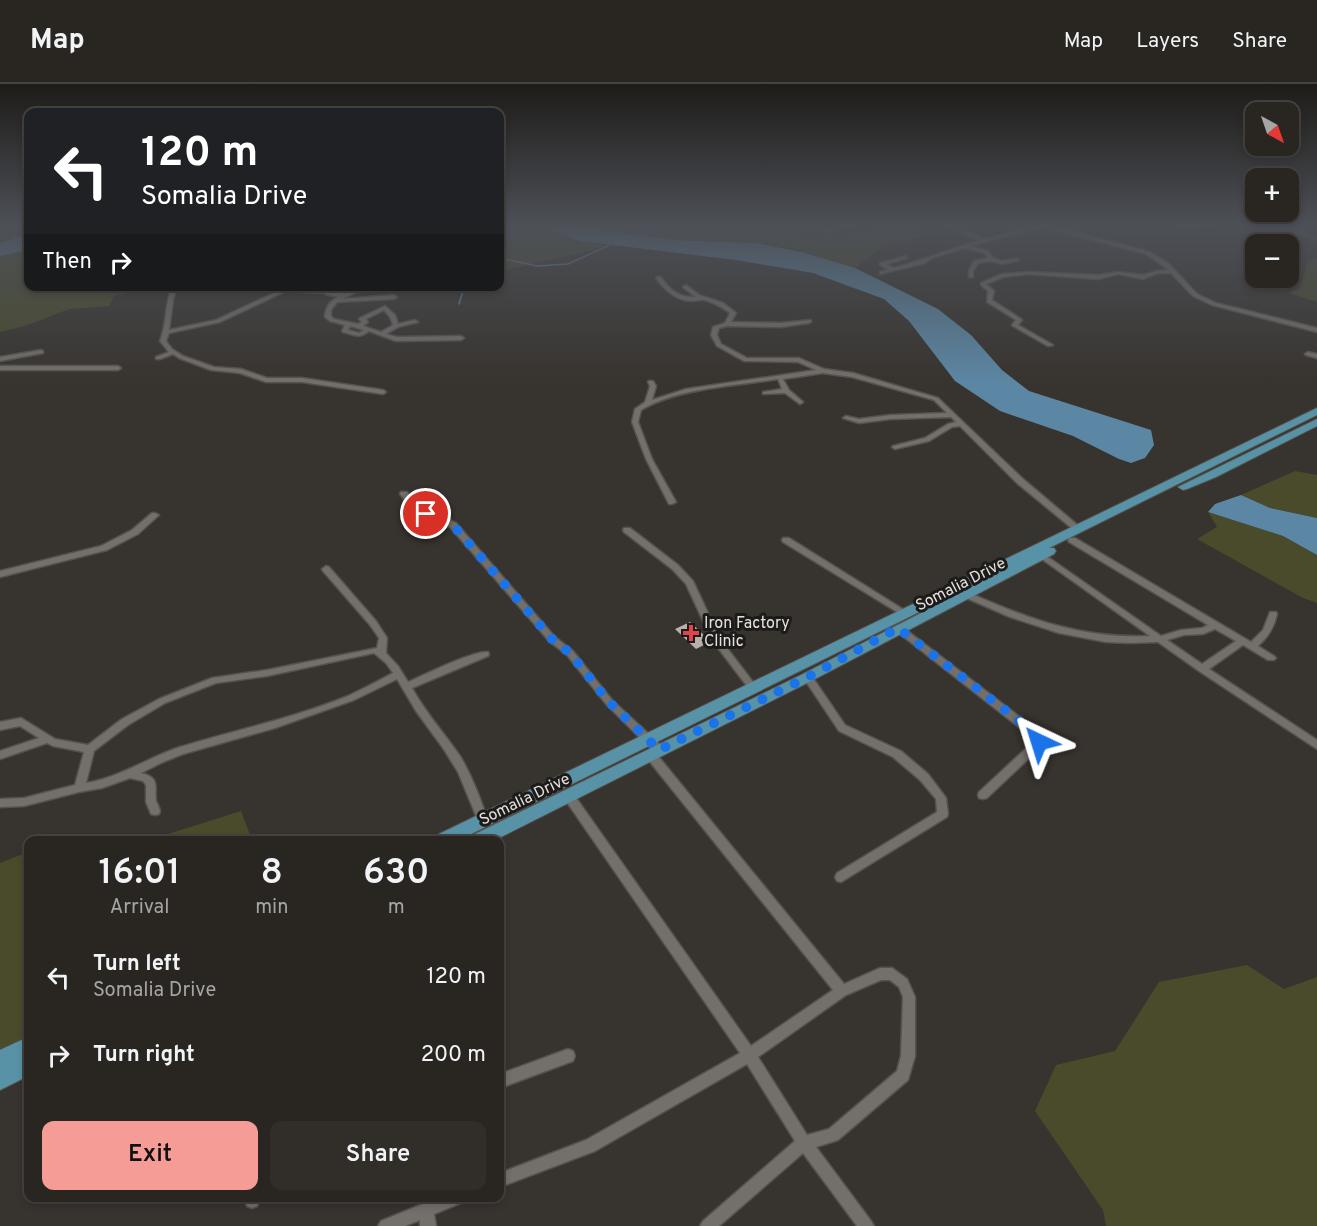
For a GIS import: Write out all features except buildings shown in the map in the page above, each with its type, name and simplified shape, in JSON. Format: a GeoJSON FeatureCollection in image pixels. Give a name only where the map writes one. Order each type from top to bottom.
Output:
{"type":"FeatureCollection","features":[{"type":"Feature","properties":{"kind":"main road","name":"Somalia Drive"},"geometry":{"type":"LineString","coordinates":[[451,836],[905,613],[1074,534],[1317,411]]}},
{"type":"Feature","properties":{"kind":"main road","name":"Somalia Drive"},"geometry":{"type":"LineString","coordinates":[[487,836],[808,677],[898,628],[1042,555],[1074,534],[1088,530],[1212,475],[1317,422]]}},
{"type":"Feature","properties":{"kind":"main road"},"geometry":{"type":"LineString","coordinates":[[0,1061],[24,1049]]}},
{"type":"Feature","properties":{"kind":"main road"},"geometry":{"type":"LineString","coordinates":[[0,1080],[24,1068]]}},
{"type":"Feature","properties":{"kind":"street"},"geometry":{"type":"LineString","coordinates":[[999,277],[983,285],[990,291],[989,301],[1019,320],[1015,325],[1050,345]]}},
{"type":"Feature","properties":{"kind":"street"},"geometry":{"type":"LineString","coordinates":[[1179,277],[1195,295],[1206,301],[1317,330]]}},
{"type":"Feature","properties":{"kind":"street"},"geometry":{"type":"LineString","coordinates":[[659,278],[672,294],[680,299],[702,298]]}},
{"type":"Feature","properties":{"kind":"street"},"geometry":{"type":"LineString","coordinates":[[686,287],[702,298],[729,309],[733,313],[728,324]]}},
{"type":"Feature","properties":{"kind":"street"},"geometry":{"type":"LineString","coordinates":[[172,291],[168,298],[169,320],[163,341],[173,352],[194,364],[222,370],[241,371],[266,380],[314,381],[383,392]]}},
{"type":"Feature","properties":{"kind":"street"},"geometry":{"type":"LineString","coordinates":[[166,333],[218,321],[283,291]]}},
{"type":"Feature","properties":{"kind":"street"},"geometry":{"type":"LineString","coordinates":[[324,291],[352,292]]}},
{"type":"Feature","properties":{"kind":"street"},"geometry":{"type":"LineString","coordinates":[[324,291],[336,300],[394,297]]}},
{"type":"Feature","properties":{"kind":"street"},"geometry":{"type":"LineString","coordinates":[[352,292],[336,300],[328,310],[328,317],[404,340],[461,338]]}},
{"type":"Feature","properties":{"kind":"street"},"geometry":{"type":"LineString","coordinates":[[359,326],[366,322],[362,319],[385,308],[393,316],[396,326]]}},
{"type":"Feature","properties":{"kind":"street"},"geometry":{"type":"LineString","coordinates":[[809,321],[781,325],[728,324],[716,327],[714,335],[715,340],[729,352],[754,361],[799,360],[823,371]]}},
{"type":"Feature","properties":{"kind":"street"},"geometry":{"type":"LineString","coordinates":[[381,334],[396,326],[415,322]]}},
{"type":"Feature","properties":{"kind":"street"},"geometry":{"type":"LineString","coordinates":[[349,323],[345,331],[347,333],[360,335],[368,329]]}},
{"type":"Feature","properties":{"kind":"street"},"geometry":{"type":"LineString","coordinates":[[0,359],[41,352]]}},
{"type":"Feature","properties":{"kind":"street"},"geometry":{"type":"LineString","coordinates":[[158,358],[173,352]]}},
{"type":"Feature","properties":{"kind":"street"},"geometry":{"type":"LineString","coordinates":[[1308,354],[1317,356]]}},
{"type":"Feature","properties":{"kind":"street"},"geometry":{"type":"LineString","coordinates":[[0,367],[17,356]]}},
{"type":"Feature","properties":{"kind":"street"},"geometry":{"type":"LineString","coordinates":[[0,367],[118,368]]}},
{"type":"Feature","properties":{"kind":"street"},"geometry":{"type":"LineString","coordinates":[[672,502],[649,459],[635,422],[638,409],[648,403],[686,391],[823,371],[853,375],[936,399],[1074,534],[1214,625],[1271,658]]}},
{"type":"Feature","properties":{"kind":"street"},"geometry":{"type":"LineString","coordinates":[[780,378],[786,391],[800,402]]}},
{"type":"Feature","properties":{"kind":"street"},"geometry":{"type":"LineString","coordinates":[[648,403],[653,386],[651,382]]}},
{"type":"Feature","properties":{"kind":"street"},"geometry":{"type":"LineString","coordinates":[[765,393],[786,391]]}},
{"type":"Feature","properties":{"kind":"street"},"geometry":{"type":"LineString","coordinates":[[845,422],[891,417],[913,420],[954,415]]}},
{"type":"Feature","properties":{"kind":"street"},"geometry":{"type":"LineString","coordinates":[[895,447],[927,440],[950,425],[962,424]]}},
{"type":"Feature","properties":{"kind":"street"},"geometry":{"type":"LineString","coordinates":[[404,494],[420,510],[453,525],[552,639],[570,653],[609,702],[649,739],[654,752],[842,991]]}},
{"type":"Feature","properties":{"kind":"street"},"geometry":{"type":"LineString","coordinates":[[0,574],[104,548],[135,532],[155,515]]}},
{"type":"Feature","properties":{"kind":"street"},"geometry":{"type":"LineString","coordinates":[[627,530],[675,567],[690,583],[716,640],[753,688]]}},
{"type":"Feature","properties":{"kind":"street"},"geometry":{"type":"LineString","coordinates":[[786,540],[905,613]]}},
{"type":"Feature","properties":{"kind":"street"},"geometry":{"type":"LineString","coordinates":[[1042,555],[1202,669],[1317,745]]}},
{"type":"Feature","properties":{"kind":"street"},"geometry":{"type":"LineString","coordinates":[[326,569],[373,623],[383,638],[381,654]]}},
{"type":"Feature","properties":{"kind":"street"},"geometry":{"type":"LineString","coordinates":[[967,595],[1006,613],[1075,636],[1119,640],[1160,639],[1184,632],[1205,632],[1214,625]]}},
{"type":"Feature","properties":{"kind":"street"},"geometry":{"type":"LineString","coordinates":[[1202,669],[1266,635],[1273,614]]}},
{"type":"Feature","properties":{"kind":"street"},"geometry":{"type":"LineString","coordinates":[[898,628],[1039,737],[1039,742],[983,795]]}},
{"type":"Feature","properties":{"kind":"street"},"geometry":{"type":"LineString","coordinates":[[0,726],[21,722],[49,739],[71,747],[90,749],[140,712],[189,689],[215,680],[267,673],[366,650],[375,650],[381,654],[407,686],[420,709],[444,740],[463,770],[483,820]]}},
{"type":"Feature","properties":{"kind":"street"},"geometry":{"type":"LineString","coordinates":[[407,686],[485,654]]}},
{"type":"Feature","properties":{"kind":"street"},"geometry":{"type":"LineString","coordinates":[[0,803],[24,802],[102,784],[181,751],[272,725],[351,698],[398,675]]}},
{"type":"Feature","properties":{"kind":"street"},"geometry":{"type":"LineString","coordinates":[[808,677],[842,728],[897,754],[924,777],[941,798],[943,814],[841,878]]}},
{"type":"Feature","properties":{"kind":"street"},"geometry":{"type":"LineString","coordinates":[[0,755],[49,739]]}},
{"type":"Feature","properties":{"kind":"street"},"geometry":{"type":"LineString","coordinates":[[79,788],[90,749]]}},
{"type":"Feature","properties":{"kind":"street"},"geometry":{"type":"LineString","coordinates":[[130,774],[146,778],[151,784],[151,802],[155,811]]}},
{"type":"Feature","properties":{"kind":"street"},"geometry":{"type":"LineString","coordinates":[[568,795],[749,1055],[804,1143],[866,1226]]}},
{"type":"Feature","properties":{"kind":"street"},"geometry":{"type":"LineString","coordinates":[[504,1178],[590,1146],[749,1055],[842,991],[880,974],[892,974],[903,983],[909,997],[906,1016],[908,1056],[903,1075],[833,1135],[804,1143],[708,1226]]}},
{"type":"Feature","properties":{"kind":"street"},"geometry":{"type":"LineString","coordinates":[[504,1080],[568,1056]]}},
{"type":"Feature","properties":{"kind":"street"},"geometry":{"type":"LineString","coordinates":[[386,1226],[427,1219],[451,1202]]}},
{"type":"Feature","properties":{"kind":"green space"},"geometry":{"type":"Polygon","coordinates":[[[0,277],[24,277],[24,291],[140,291],[114,296],[109,306],[69,309],[25,326],[0,332],[0,277]]]}},
{"type":"Feature","properties":{"kind":"green space"},"geometry":{"type":"Polygon","coordinates":[[[1303,277],[1317,277],[1317,302],[1289,293],[1300,288],[1303,277]]]}},
{"type":"Feature","properties":{"kind":"green space"},"geometry":{"type":"Polygon","coordinates":[[[1295,471],[1317,475],[1317,518],[1270,508],[1241,495],[1295,471]]]}},
{"type":"Feature","properties":{"kind":"green space"},"geometry":{"type":"Polygon","coordinates":[[[1208,512],[1283,536],[1317,555],[1317,603],[1303,598],[1197,539],[1217,527],[1208,512]]]}},
{"type":"Feature","properties":{"kind":"green space"},"geometry":{"type":"Polygon","coordinates":[[[241,811],[250,836],[162,836],[241,811]]]}},
{"type":"Feature","properties":{"kind":"green space"},"geometry":{"type":"Polygon","coordinates":[[[24,854],[24,1049],[0,1061],[0,863],[24,854]]]}},
{"type":"Feature","properties":{"kind":"green space"},"geometry":{"type":"Polygon","coordinates":[[[1247,965],[1284,989],[1317,977],[1317,1226],[1106,1226],[1103,1210],[1035,1111],[1056,1065],[1115,1051],[1159,982],[1247,965]]]}},
{"type":"Feature","properties":{"kind":"water"},"geometry":{"type":"Polygon","coordinates":[[[825,277],[874,277],[938,309],[971,335],[1002,370],[1029,391],[1151,430],[1154,445],[1145,458],[1131,463],[1073,436],[1000,411],[955,381],[909,321],[884,299],[825,277]]]}},
{"type":"Feature","properties":{"kind":"water"},"geometry":{"type":"Polygon","coordinates":[[[1241,495],[1270,508],[1317,518],[1317,555],[1283,536],[1208,512],[1215,504],[1241,495]]]}},
{"type":"Feature","properties":{"kind":"waterway"},"geometry":{"type":"LineString","coordinates":[[459,304],[463,291]]}},
{"type":"Feature","properties":{"kind":"place","name":"Iron Factory Clinic"},"geometry":{"type":"Point","coordinates":[691,633]}},
{"type":"Feature","properties":{"kind":"route"},"geometry":{"type":"LineString","coordinates":[[426,514],[453,525],[552,639],[570,653],[609,702],[659,750],[808,677],[898,628],[992,698],[1035,733],[1039,737],[1039,742]]}}]}
